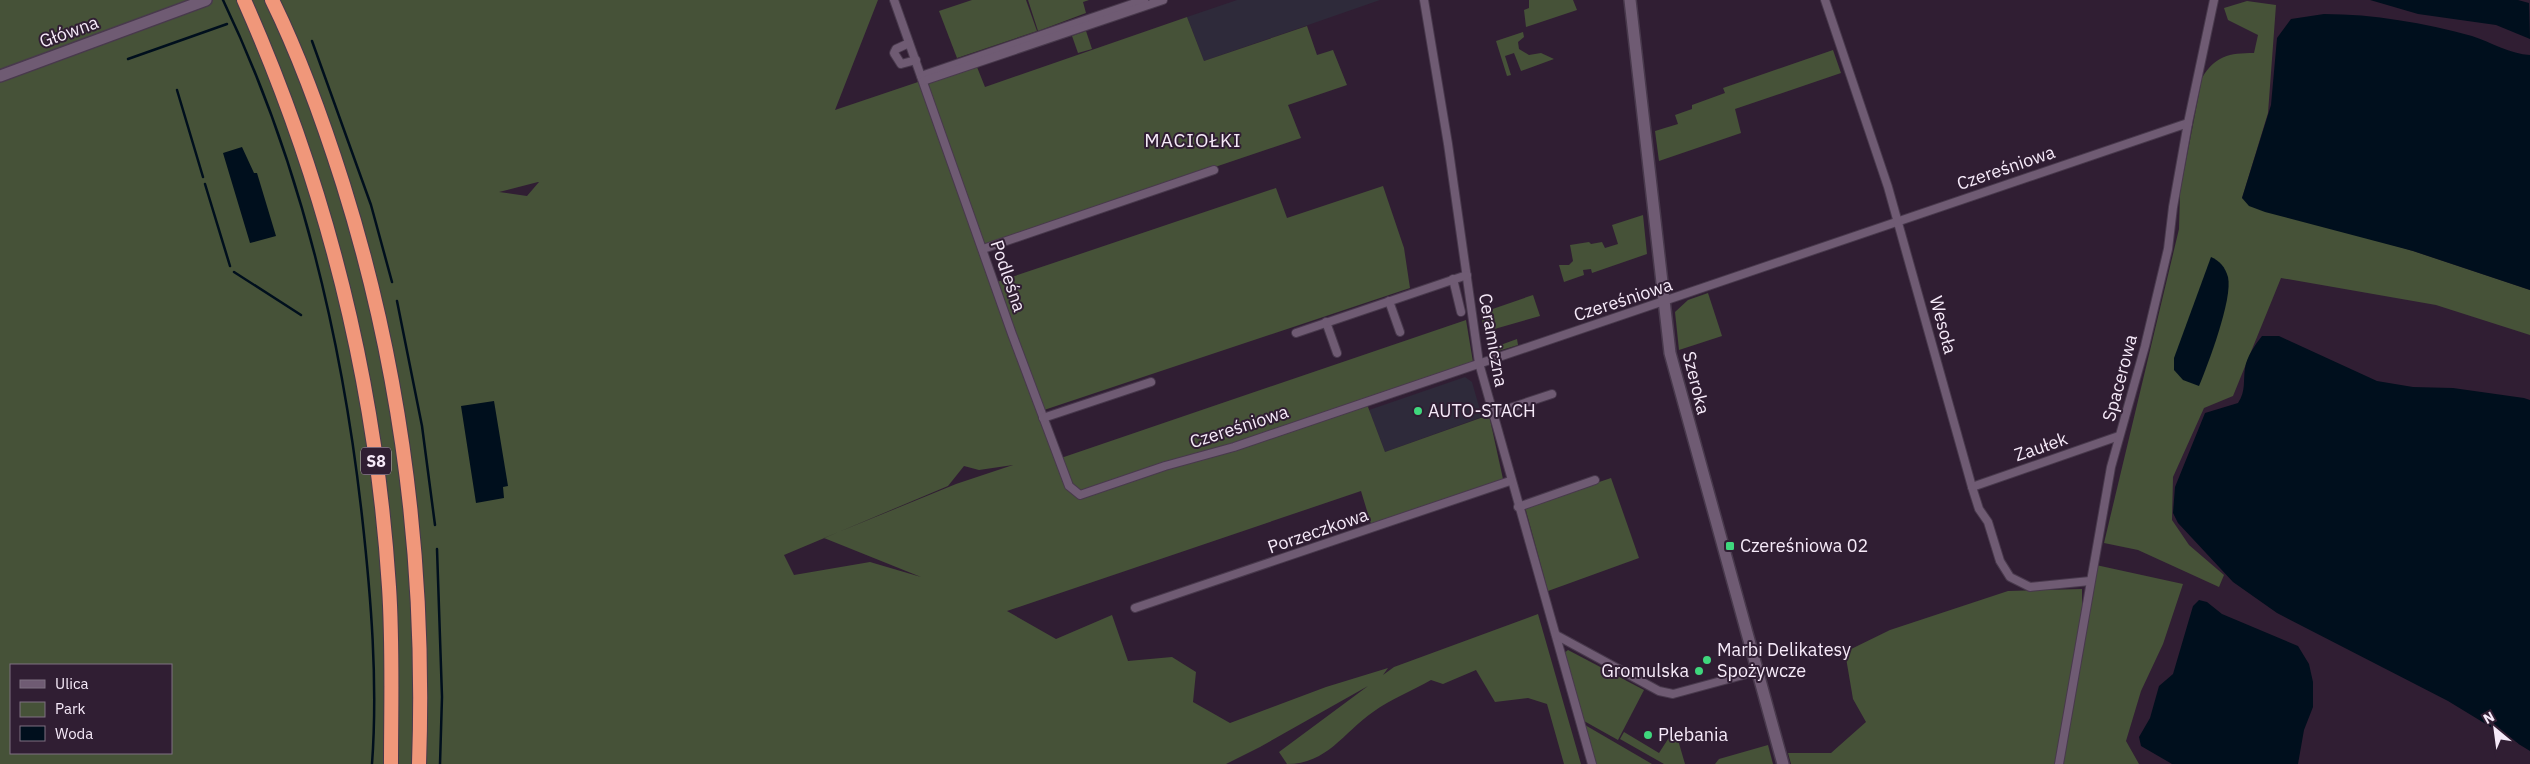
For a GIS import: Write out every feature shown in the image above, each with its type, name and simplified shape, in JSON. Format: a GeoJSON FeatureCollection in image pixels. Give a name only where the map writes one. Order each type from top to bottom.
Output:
{"type":"FeatureCollection","features":[{"type":"Feature","properties":{"kind":"highway","name":"S8"},"geometry":{"type":"LineString","coordinates":[[244,0],[308,166],[349,314],[375,453],[389,587],[392,652],[390,764]]}},
{"type":"Feature","properties":{"kind":"highway","name":"S8"},"geometry":{"type":"LineString","coordinates":[[272,0],[318,112],[367,266],[397,407],[415,540],[421,651],[419,764]]}},
{"type":"Feature","properties":{"kind":"street","name":"Główna"},"geometry":{"type":"LineString","coordinates":[[0,76],[206,0]]}},
{"type":"Feature","properties":{"kind":"street","name":"Podleśna"},"geometry":{"type":"LineString","coordinates":[[894,0],[1068,486]]}},
{"type":"Feature","properties":{"kind":"street"},"geometry":{"type":"LineString","coordinates":[[922,78],[1144,0]]}},
{"type":"Feature","properties":{"kind":"street"},"geometry":{"type":"LineString","coordinates":[[922,78],[1163,0]]}},
{"type":"Feature","properties":{"kind":"street","name":"Ceramiczna"},"geometry":{"type":"LineString","coordinates":[[1424,0],[1479,363],[1510,481],[1592,764]]}},
{"type":"Feature","properties":{"kind":"street","name":"Szeroka"},"geometry":{"type":"LineString","coordinates":[[1630,0],[1663,303],[1672,361],[1783,764]]}},
{"type":"Feature","properties":{"kind":"street","name":"Wesoła"},"geometry":{"type":"LineString","coordinates":[[1825,0],[1898,221],[1972,487],[1979,509],[1988,522],[2000,561],[2010,577],[2030,587],[2090,581]]}},
{"type":"Feature","properties":{"kind":"street","name":"Spacerowa"},"geometry":{"type":"LineString","coordinates":[[2060,764],[2110,466],[2145,346],[2168,249],[2173,207],[2188,123],[2214,0]]}},
{"type":"Feature","properties":{"kind":"street"},"geometry":{"type":"LineString","coordinates":[[909,43],[896,48],[894,54],[901,64],[916,60]]}},
{"type":"Feature","properties":{"kind":"street","name":"Czereśniowa"},"geometry":{"type":"LineString","coordinates":[[1068,486],[1080,495],[1165,466],[1234,447],[1479,363],[1663,303],[2188,123]]}},
{"type":"Feature","properties":{"kind":"street"},"geometry":{"type":"LineString","coordinates":[[983,249],[1214,170]]}},
{"type":"Feature","properties":{"kind":"street"},"geometry":{"type":"LineString","coordinates":[[1296,333],[1467,275]]}},
{"type":"Feature","properties":{"kind":"street"},"geometry":{"type":"LineString","coordinates":[[1453,279],[1461,312]]}},
{"type":"Feature","properties":{"kind":"street"},"geometry":{"type":"LineString","coordinates":[[1389,300],[1400,332]]}},
{"type":"Feature","properties":{"kind":"street"},"geometry":{"type":"LineString","coordinates":[[1326,322],[1337,353]]}},
{"type":"Feature","properties":{"kind":"street"},"geometry":{"type":"LineString","coordinates":[[1043,418],[1151,382]]}},
{"type":"Feature","properties":{"kind":"street"},"geometry":{"type":"LineString","coordinates":[[1492,414],[1552,394]]}},
{"type":"Feature","properties":{"kind":"street","name":"Zaułek"},"geometry":{"type":"LineString","coordinates":[[1972,487],[2119,436]]}},
{"type":"Feature","properties":{"kind":"street"},"geometry":{"type":"LineString","coordinates":[[1518,507],[1595,480]]}},
{"type":"Feature","properties":{"kind":"street","name":"Porzeczkowa"},"geometry":{"type":"LineString","coordinates":[[1135,608],[1510,481]]}},
{"type":"Feature","properties":{"kind":"street"},"geometry":{"type":"LineString","coordinates":[[1556,635],[1659,691],[1673,694],[1758,671]]}},
{"type":"Feature","properties":{"kind":"shaded area"},"geometry":{"type":"Polygon","coordinates":[[[1237,0],[1380,0],[1204,61],[1187,17],[1237,0]]]}},
{"type":"Feature","properties":{"kind":"shaded area"},"geometry":{"type":"Polygon","coordinates":[[[1465,377],[1472,382],[1482,417],[1385,452],[1369,410],[1465,377]]]}},
{"type":"Feature","properties":{"kind":"green space"},"geometry":{"type":"Polygon","coordinates":[[[0,0],[878,0],[835,110],[918,82],[928,83],[977,67],[985,87],[1187,17],[1204,61],[1307,26],[1317,55],[1333,50],[1347,85],[1288,105],[1301,138],[984,245],[997,282],[1276,188],[1287,218],[1383,186],[1404,248],[1410,288],[1044,410],[1061,458],[1466,320],[1473,362],[1365,399],[1385,452],[1489,415],[1503,479],[1371,524],[1361,491],[1007,611],[1056,639],[1112,615],[1128,661],[1172,657],[1196,672],[1193,702],[1230,723],[1326,687],[1388,668],[1383,675],[1394,667],[1538,614],[1581,764],[1564,764],[1547,704],[1528,698],[1495,702],[1476,670],[1443,684],[1431,680],[1387,703],[1362,720],[1334,746],[1313,759],[1301,763],[1287,764],[1279,752],[1368,686],[1226,764],[0,764],[0,0]],[[539,182],[499,192],[527,196],[539,182]],[[1013,465],[979,470],[964,466],[948,486],[839,532],[956,484],[1013,465]],[[824,538],[784,555],[794,575],[870,562],[921,577],[824,538]]]}},
{"type":"Feature","properties":{"kind":"green space"},"geometry":{"type":"Polygon","coordinates":[[[972,0],[1026,0],[1037,31],[957,58],[939,11],[972,0]]]}},
{"type":"Feature","properties":{"kind":"green space"},"geometry":{"type":"Polygon","coordinates":[[[1028,0],[1089,0],[1083,2],[1086,13],[1038,31],[1028,0]]]}},
{"type":"Feature","properties":{"kind":"green space"},"geometry":{"type":"Polygon","coordinates":[[[1529,0],[1573,0],[1577,10],[1526,27],[1524,10],[1529,8],[1529,0]]]}},
{"type":"Feature","properties":{"kind":"green space"},"geometry":{"type":"Polygon","coordinates":[[[2247,1],[2276,5],[2268,113],[2242,198],[2413,251],[2530,290],[2530,335],[2436,305],[2281,278],[2233,396],[2204,408],[2173,477],[2172,520],[2189,545],[2224,575],[2219,587],[2138,550],[2104,543],[2179,229],[2180,192],[2202,78],[2212,65],[2224,57],[2254,53],[2258,35],[2228,20],[2224,8],[2247,1]]]}},
{"type":"Feature","properties":{"kind":"green space"},"geometry":{"type":"Polygon","coordinates":[[[1086,31],[1092,49],[1078,53],[1072,36],[1086,31]]]}},
{"type":"Feature","properties":{"kind":"green space"},"geometry":{"type":"Polygon","coordinates":[[[1523,32],[1524,37],[1518,42],[1519,49],[1529,55],[1541,53],[1554,59],[1521,71],[1514,53],[1505,56],[1511,75],[1507,76],[1496,41],[1523,32]]]}},
{"type":"Feature","properties":{"kind":"green space"},"geometry":{"type":"Polygon","coordinates":[[[1833,50],[1841,73],[1735,109],[1741,133],[1659,161],[1655,131],[1678,124],[1675,115],[1692,109],[1692,105],[1725,93],[1723,88],[1833,50]]]}},
{"type":"Feature","properties":{"kind":"green space"},"geometry":{"type":"Polygon","coordinates":[[[1643,215],[1647,254],[1592,273],[1591,269],[1583,270],[1584,275],[1564,282],[1559,265],[1569,265],[1573,261],[1570,245],[1602,242],[1605,248],[1618,244],[1612,225],[1643,215]]]}},
{"type":"Feature","properties":{"kind":"green space"},"geometry":{"type":"Polygon","coordinates":[[[1708,293],[1722,336],[1679,350],[1675,312],[1688,300],[1708,293]]]}},
{"type":"Feature","properties":{"kind":"green space"},"geometry":{"type":"Polygon","coordinates":[[[1533,295],[1540,316],[1484,332],[1481,313],[1533,295]]]}},
{"type":"Feature","properties":{"kind":"green space"},"geometry":{"type":"Polygon","coordinates":[[[1517,339],[1518,345],[1495,352],[1489,351],[1487,342],[1493,340],[1495,347],[1517,339]]]}},
{"type":"Feature","properties":{"kind":"green space"},"geometry":{"type":"Polygon","coordinates":[[[1611,478],[1639,558],[1548,591],[1525,507],[1611,478]]]}},
{"type":"Feature","properties":{"kind":"green space"},"geometry":{"type":"Polygon","coordinates":[[[2096,565],[2183,584],[2163,644],[2141,691],[2126,741],[2139,764],[2063,764],[2096,565]]]}},
{"type":"Feature","properties":{"kind":"green space"},"geometry":{"type":"Polygon","coordinates":[[[2082,589],[2082,607],[2057,764],[1791,764],[1788,753],[1831,753],[1866,722],[1853,699],[1845,652],[1890,630],[2008,591],[2082,589]]]}},
{"type":"Feature","properties":{"kind":"green space"},"geometry":{"type":"Polygon","coordinates":[[[1568,650],[1644,690],[1618,740],[1584,721],[1564,653],[1568,650]]]}},
{"type":"Feature","properties":{"kind":"green space"},"geometry":{"type":"Polygon","coordinates":[[[1585,725],[1652,764],[1596,764],[1585,725]]]}},
{"type":"Feature","properties":{"kind":"green space"},"geometry":{"type":"Polygon","coordinates":[[[1624,732],[1659,753],[1670,736],[1678,740],[1685,764],[1664,764],[1620,739],[1624,732]]]}},
{"type":"Feature","properties":{"kind":"green space"},"geometry":{"type":"Polygon","coordinates":[[[1768,745],[1773,764],[1715,764],[1719,759],[1768,745]]]}},
{"type":"Feature","properties":{"kind":"water"},"geometry":{"type":"Polygon","coordinates":[[[2370,0],[2518,0],[2529,3],[2530,39],[2496,25],[2418,14],[2370,0]]]}},
{"type":"Feature","properties":{"kind":"water"},"geometry":{"type":"Polygon","coordinates":[[[2324,14],[2343,14],[2417,23],[2472,36],[2508,50],[2530,55],[2530,290],[2413,251],[2265,212],[2249,206],[2242,198],[2271,105],[2277,38],[2291,19],[2324,14]]]}},
{"type":"Feature","properties":{"kind":"water"},"geometry":{"type":"Polygon","coordinates":[[[242,147],[254,173],[257,173],[276,236],[250,243],[223,153],[242,147]]]}},
{"type":"Feature","properties":{"kind":"water"},"geometry":{"type":"Polygon","coordinates":[[[2211,257],[2220,262],[2224,267],[2229,287],[2219,332],[2199,386],[2183,380],[2174,370],[2174,358],[2211,257]]]}},
{"type":"Feature","properties":{"kind":"water"},"geometry":{"type":"Polygon","coordinates":[[[2262,336],[2279,336],[2377,381],[2413,387],[2453,388],[2530,400],[2530,751],[2448,701],[2277,613],[2233,582],[2178,523],[2173,513],[2175,487],[2205,413],[2238,403],[2241,399],[2248,359],[2262,336]]]}},
{"type":"Feature","properties":{"kind":"water"},"geometry":{"type":"Polygon","coordinates":[[[494,401],[508,486],[503,487],[504,498],[476,503],[461,406],[494,401]]]}},
{"type":"Feature","properties":{"kind":"water"},"geometry":{"type":"Polygon","coordinates":[[[2199,600],[2207,602],[2222,614],[2298,646],[2309,664],[2313,682],[2313,707],[2304,730],[2298,764],[2172,764],[2141,746],[2139,737],[2150,718],[2159,686],[2173,674],[2193,606],[2199,600]]]}},
{"type":"Feature","properties":{"kind":"waterway"},"geometry":{"type":"LineString","coordinates":[[223,0],[251,62],[275,124],[296,188],[330,317],[343,383],[362,516],[371,608],[374,671],[372,764]]}},
{"type":"Feature","properties":{"kind":"waterway"},"geometry":{"type":"LineString","coordinates":[[128,59],[227,24]]}},
{"type":"Feature","properties":{"kind":"waterway"},"geometry":{"type":"LineString","coordinates":[[312,41],[371,205],[392,282]]}},
{"type":"Feature","properties":{"kind":"waterway"},"geometry":{"type":"LineString","coordinates":[[177,90],[203,177]]}},
{"type":"Feature","properties":{"kind":"waterway"},"geometry":{"type":"LineString","coordinates":[[205,184],[230,266]]}},
{"type":"Feature","properties":{"kind":"waterway"},"geometry":{"type":"LineString","coordinates":[[234,272],[301,315]]}},
{"type":"Feature","properties":{"kind":"waterway"},"geometry":{"type":"LineString","coordinates":[[397,301],[422,426],[435,525]]}},
{"type":"Feature","properties":{"kind":"waterway"},"geometry":{"type":"LineString","coordinates":[[437,549],[442,697],[440,764]]}},
{"type":"Feature","properties":{"kind":"place","name":"AUTO-STACH"},"geometry":{"type":"Point","coordinates":[1418,411]}},
{"type":"Feature","properties":{"kind":"place","name":"Czereśniowa 02"},"geometry":{"type":"Point","coordinates":[1730,546]}},
{"type":"Feature","properties":{"kind":"place","name":"Marbi Delikatesy Spożywcze"},"geometry":{"type":"Point","coordinates":[1707,660]}},
{"type":"Feature","properties":{"kind":"place","name":"Gromulska"},"geometry":{"type":"Point","coordinates":[1699,671]}},
{"type":"Feature","properties":{"kind":"place","name":"Plebania"},"geometry":{"type":"Point","coordinates":[1648,735]}},
{"type":"Feature","properties":{"kind":"district","name":"MACIOŁKI"},"geometry":{"type":"Point","coordinates":[1193,140]}}]}
